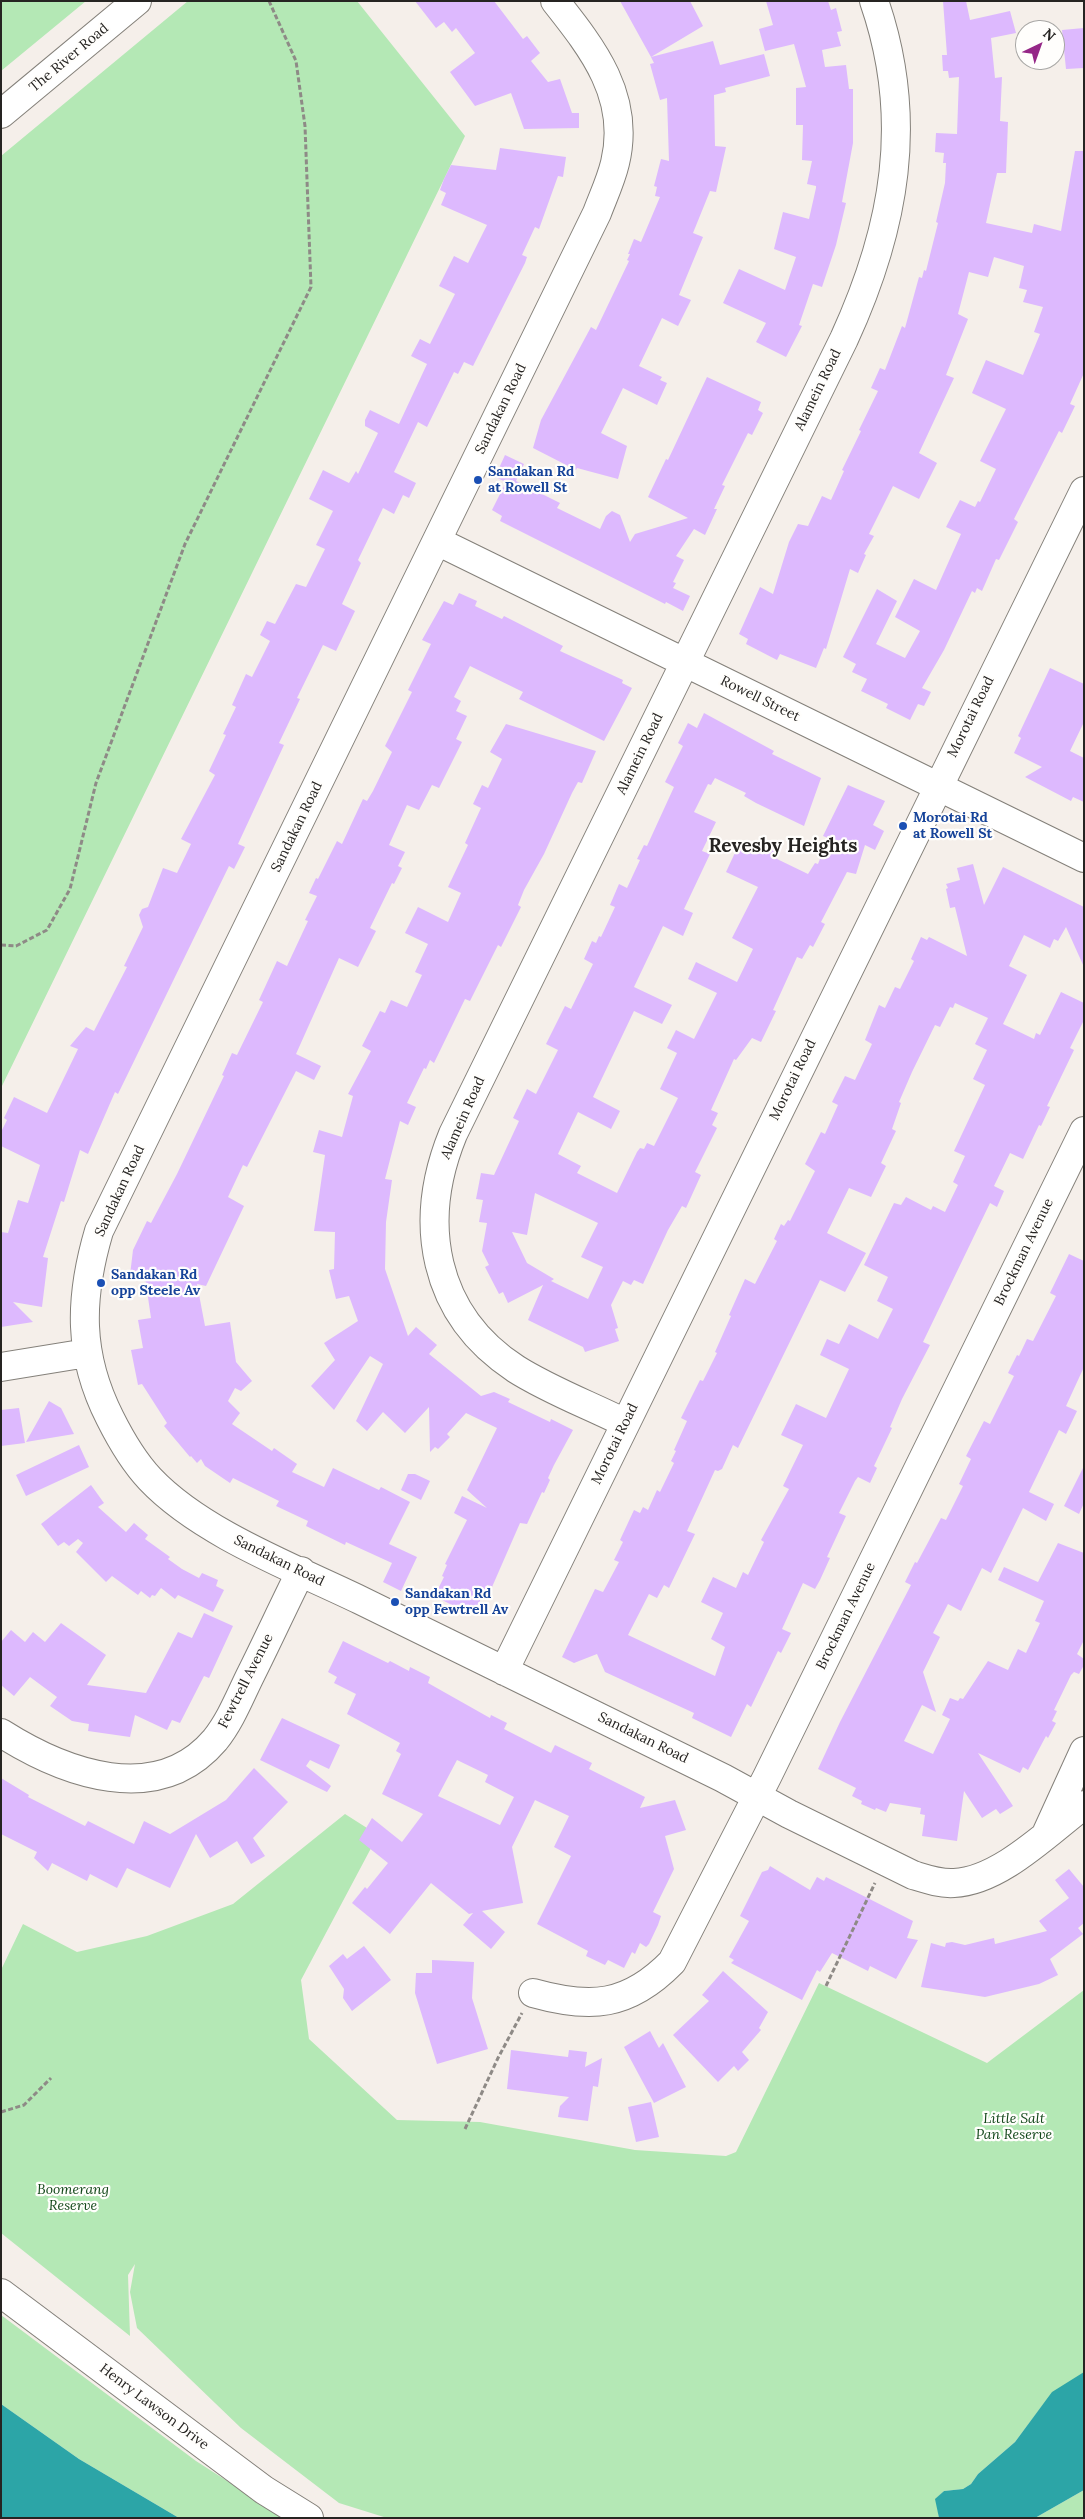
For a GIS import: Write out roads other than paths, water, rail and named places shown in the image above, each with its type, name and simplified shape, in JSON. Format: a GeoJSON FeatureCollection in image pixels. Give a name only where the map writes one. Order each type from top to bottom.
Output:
{"type":"FeatureCollection","features":[{"type":"Feature","properties":{"kind":"street","name":"The River Road"},"geometry":{"type":"LineString","coordinates":[[1,114],[136,1]]}},
{"type":"Feature","properties":{"kind":"street","name":"Sandakan Road"},"geometry":{"type":"LineString","coordinates":[[555,1],[585,39],[599,60],[609,82],[616,106],[618,132],[616,162],[597,214],[99,1232],[87,1284],[84,1313],[87,1353],[94,1380],[107,1414],[132,1457],[170,1499],[196,1518],[715,1773],[756,1797],[885,1862],[934,1881],[953,1884],[974,1880],[1017,1857],[1084,1805]]}},
{"type":"Feature","properties":{"kind":"street","name":"Alamein Road"},"geometry":{"type":"LineString","coordinates":[[625,1423],[516,1369],[494,1352],[473,1330],[444,1280],[436,1250],[433,1215],[436,1186],[443,1159],[453,1134],[844,339],[870,278],[883,238],[891,195],[895,117],[892,77],[874,1]]}},
{"type":"Feature","properties":{"kind":"street","name":"Morotai Road"},"geometry":{"type":"LineString","coordinates":[[504,1671],[937,786],[1084,491]]}},
{"type":"Feature","properties":{"kind":"street","name":"Rowell Street"},"geometry":{"type":"LineString","coordinates":[[437,541],[1084,858]]}},
{"type":"Feature","properties":{"kind":"street","name":"Brockman Avenue"},"geometry":{"type":"LineString","coordinates":[[533,1993],[582,2004],[604,2002],[634,1990],[661,1973],[680,1948],[1084,1130]]}},
{"type":"Feature","properties":{"kind":"street"},"geometry":{"type":"LineString","coordinates":[[1,1367],[87,1353]]}},
{"type":"Feature","properties":{"kind":"street","name":"Fewtrell Avenue"},"geometry":{"type":"LineString","coordinates":[[1,1733],[40,1755],[66,1766],[120,1780],[163,1774],[184,1765],[201,1754],[225,1727],[301,1571]]}},
{"type":"Feature","properties":{"kind":"street","name":"Sandakan Road"},"geometry":{"type":"LineString","coordinates":[[1046,1833],[1084,1751]]}},
{"type":"Feature","properties":{"kind":"street","name":"Henry Lawson Drive"},"geometry":{"type":"LineString","coordinates":[[1,2293],[264,2490],[309,2518]]}},
{"type":"Feature","properties":{"kind":"water"},"geometry":{"type":"Polygon","coordinates":[[[1084,2372],[1084,2490],[1035,2518],[939,2518],[935,2499],[944,2491],[963,2489],[971,2484],[978,2474],[1015,2442],[1052,2392],[1084,2372]]]}},
{"type":"Feature","properties":{"kind":"water"},"geometry":{"type":"Polygon","coordinates":[[[1,2404],[79,2459],[179,2518],[1,2518],[1,2404]]]}},
{"type":"Feature","properties":{"kind":"place","name":"Sandakan Rd at Rowell St"},"geometry":{"type":"Point","coordinates":[478,480]}},
{"type":"Feature","properties":{"kind":"place","name":"Morotai Rd at Rowell St"},"geometry":{"type":"Point","coordinates":[903,826]}},
{"type":"Feature","properties":{"kind":"place","name":"Sandakan Rd opp Steele Av"},"geometry":{"type":"Point","coordinates":[101,1283]}},
{"type":"Feature","properties":{"kind":"place","name":"Sandakan Rd opp Fewtrell Av"},"geometry":{"type":"Point","coordinates":[395,1602]}},
{"type":"Feature","properties":{"kind":"district","name":"Revesby Heights"},"geometry":{"type":"Point","coordinates":[783,847]}},
{"type":"Feature","properties":{"kind":"park label","name":"Little Salt Pan Reserve"},"geometry":{"type":"Point","coordinates":[1014,2128]}},
{"type":"Feature","properties":{"kind":"park label","name":"Boomerang Reserve"},"geometry":{"type":"Point","coordinates":[73,2198]}}]}
